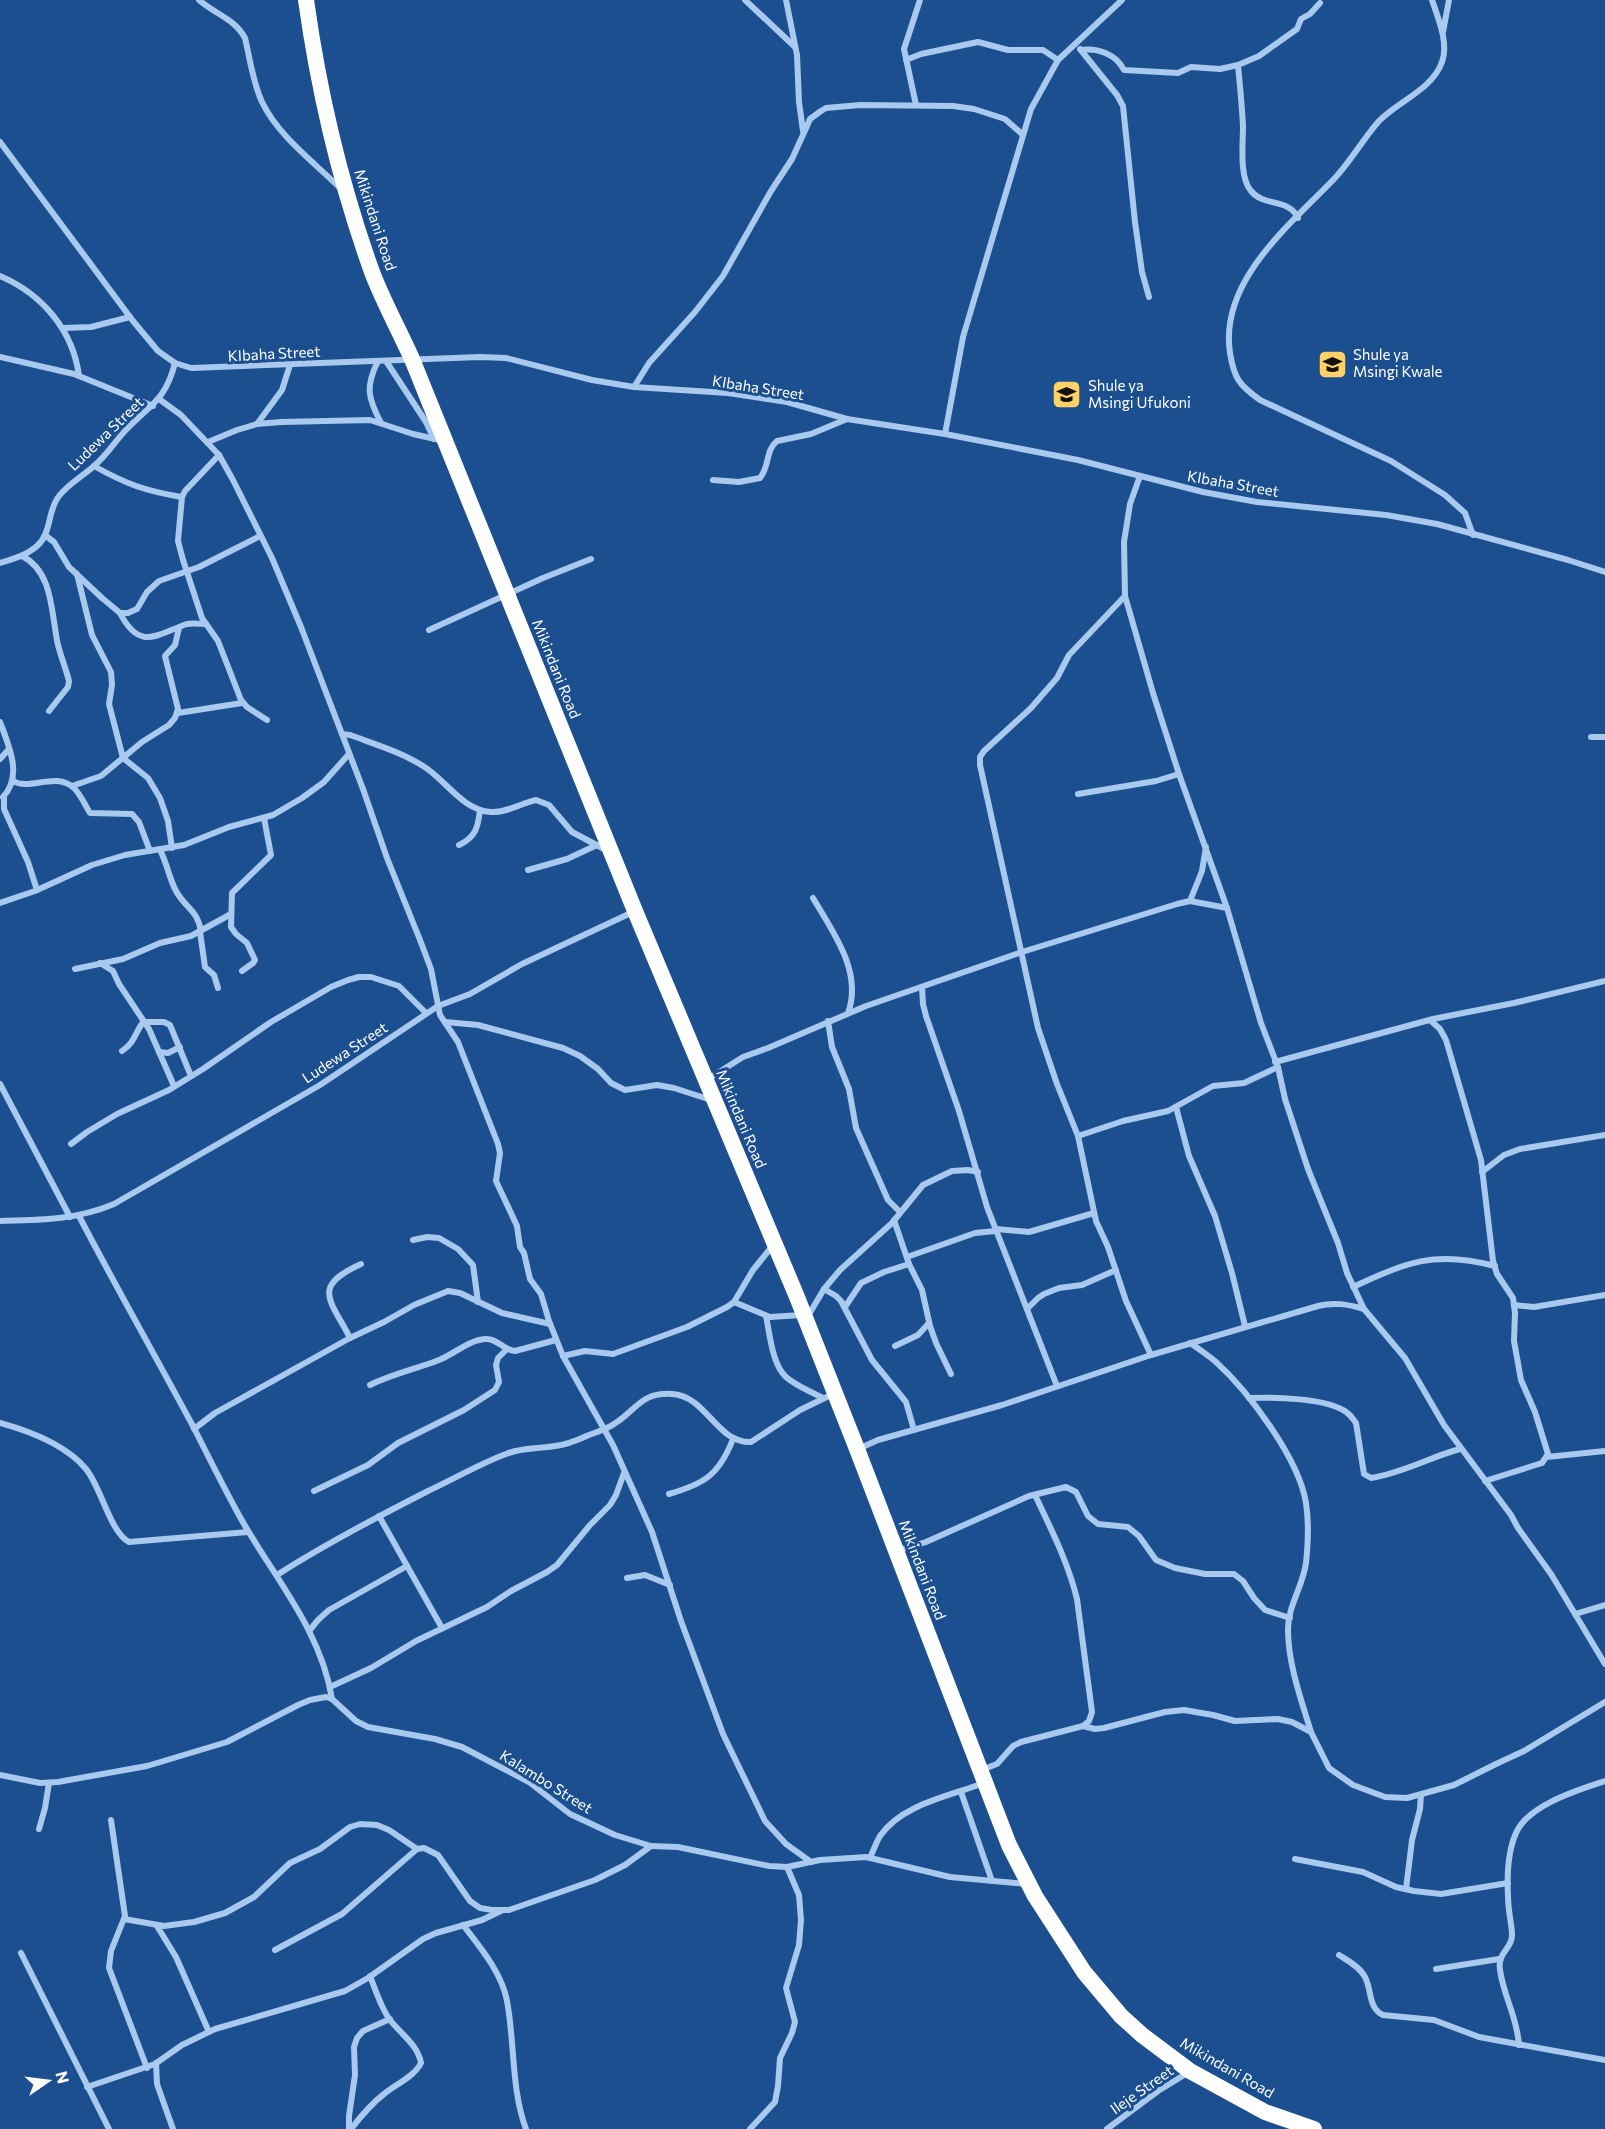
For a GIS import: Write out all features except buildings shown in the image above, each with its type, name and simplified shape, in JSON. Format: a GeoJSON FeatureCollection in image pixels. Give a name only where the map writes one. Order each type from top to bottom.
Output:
{"type":"FeatureCollection","features":[{"type":"Feature","properties":{"kind":"highway","name":"Mikindani Road"},"geometry":{"type":"LineString","coordinates":[[306,0],[316,67],[345,194],[373,274],[412,359],[439,440],[507,594],[604,849],[635,911],[804,1317],[828,1396],[857,1449],[1009,1845],[1028,1884],[1084,1972],[1111,2004],[1142,2035],[1190,2071],[1288,2125],[1314,2129]]}},
{"type":"Feature","properties":{"kind":"street"},"geometry":{"type":"LineString","coordinates":[[199,0],[208,8],[234,22],[240,29],[245,38],[261,100],[267,111],[293,143],[345,194]]}},
{"type":"Feature","properties":{"kind":"street"},"geometry":{"type":"LineString","coordinates":[[746,0],[795,47]]}},
{"type":"Feature","properties":{"kind":"street"},"geometry":{"type":"LineString","coordinates":[[786,0],[799,77],[799,108],[803,131]]}},
{"type":"Feature","properties":{"kind":"street"},"geometry":{"type":"LineString","coordinates":[[916,105],[905,45],[920,0]]}},
{"type":"Feature","properties":{"kind":"street"},"geometry":{"type":"LineString","coordinates":[[945,434],[963,337],[1031,109],[1058,60],[1122,0]]}},
{"type":"Feature","properties":{"kind":"street"},"geometry":{"type":"LineString","coordinates":[[1432,0],[1442,34],[1443,57],[1437,72],[1415,93],[1379,121],[1336,176],[1257,262],[1245,279],[1234,308],[1228,333],[1229,347],[1232,367],[1238,382],[1260,400],[1391,461],[1445,495],[1465,513],[1473,535]]}},
{"type":"Feature","properties":{"kind":"street"},"geometry":{"type":"LineString","coordinates":[[1442,34],[1449,0]]}},
{"type":"Feature","properties":{"kind":"street"},"geometry":{"type":"LineString","coordinates":[[1081,50],[1101,50],[1122,65],[1124,70],[1178,73],[1191,67],[1220,69],[1238,65],[1259,56],[1297,29],[1301,19],[1310,14],[1320,3]]}},
{"type":"Feature","properties":{"kind":"street"},"geometry":{"type":"LineString","coordinates":[[906,60],[921,54],[978,42],[1008,50],[1043,50],[1058,60]]}},
{"type":"Feature","properties":{"kind":"street"},"geometry":{"type":"LineString","coordinates":[[1077,44],[1123,106],[1135,222],[1142,272],[1149,297]]}},
{"type":"Feature","properties":{"kind":"street"},"geometry":{"type":"LineString","coordinates":[[1238,65],[1243,129],[1242,151],[1248,186],[1259,198],[1289,207],[1298,218]]}},
{"type":"Feature","properties":{"kind":"street"},"geometry":{"type":"LineString","coordinates":[[634,387],[649,363],[695,312],[723,276],[771,191],[792,159],[810,119],[826,108],[860,105],[916,105],[974,109],[1005,119],[1022,134]]}},
{"type":"Feature","properties":{"kind":"street","name":"KIbaha Street"},"geometry":{"type":"LineString","coordinates":[[0,142],[130,317],[158,351],[175,363],[191,368],[412,359],[506,358],[592,380],[634,387],[740,394],[787,402],[847,419],[945,434],[1078,460],[1203,492],[1257,502],[1386,515],[1437,524],[1568,560],[1605,573]]}},
{"type":"Feature","properties":{"kind":"street"},"geometry":{"type":"LineString","coordinates":[[0,276],[37,299],[63,328],[72,343],[79,376]]}},
{"type":"Feature","properties":{"kind":"street"},"geometry":{"type":"LineString","coordinates":[[63,328],[91,327],[130,317]]}},
{"type":"Feature","properties":{"kind":"street"},"geometry":{"type":"LineString","coordinates":[[0,357],[79,376],[153,406]]}},
{"type":"Feature","properties":{"kind":"street"},"geometry":{"type":"LineString","coordinates":[[381,423],[372,406],[369,394],[370,381],[382,361],[439,440]]}},
{"type":"Feature","properties":{"kind":"street","name":"Ludewa Street"},"geometry":{"type":"LineString","coordinates":[[46,536],[49,518],[59,495],[94,466],[125,431],[153,406],[171,376],[175,363]]}},
{"type":"Feature","properties":{"kind":"street"},"geometry":{"type":"LineString","coordinates":[[257,424],[282,390],[290,365]]}},
{"type":"Feature","properties":{"kind":"street"},"geometry":{"type":"LineString","coordinates":[[159,399],[181,415],[219,454],[260,536],[301,627],[431,969],[440,1015],[458,1042],[498,1144],[500,1153],[496,1175],[498,1188],[514,1218],[530,1279],[542,1294],[550,1324],[563,1356],[613,1444],[652,1533],[681,1621],[723,1734],[765,1821],[786,1844],[811,1862]]}},
{"type":"Feature","properties":{"kind":"street"},"geometry":{"type":"LineString","coordinates":[[713,480],[739,482],[760,478],[767,465],[768,453],[777,441],[811,434],[847,419]]}},
{"type":"Feature","properties":{"kind":"street"},"geometry":{"type":"LineString","coordinates":[[208,442],[237,429],[257,424],[370,420],[439,440]]}},
{"type":"Feature","properties":{"kind":"street"},"geometry":{"type":"LineString","coordinates":[[219,454],[182,497],[178,542],[200,612],[218,641],[242,703],[267,720]]}},
{"type":"Feature","properties":{"kind":"street"},"geometry":{"type":"LineString","coordinates":[[94,466],[125,484],[139,489],[182,497]]}},
{"type":"Feature","properties":{"kind":"street"},"geometry":{"type":"LineString","coordinates":[[1140,476],[1130,504],[1124,542],[1125,596],[1179,774],[1227,908],[1260,1023],[1277,1064],[1285,1099],[1301,1149],[1353,1287],[1364,1309],[1405,1358],[1460,1449],[1507,1509],[1551,1574],[1605,1664]]}},
{"type":"Feature","properties":{"kind":"street"},"geometry":{"type":"LineString","coordinates":[[0,563],[22,556],[36,547],[46,536],[51,539],[63,559],[77,574],[120,612],[131,629],[145,636],[156,637],[191,623],[206,624]]}},
{"type":"Feature","properties":{"kind":"street"},"geometry":{"type":"LineString","coordinates":[[120,612],[135,611],[147,592],[159,581],[187,571],[260,536]]}},
{"type":"Feature","properties":{"kind":"street"},"geometry":{"type":"LineString","coordinates":[[22,556],[36,566],[50,599],[58,645],[69,681],[68,687],[49,711]]}},
{"type":"Feature","properties":{"kind":"street"},"geometry":{"type":"LineString","coordinates":[[429,630],[591,559]]}},
{"type":"Feature","properties":{"kind":"street"},"geometry":{"type":"LineString","coordinates":[[77,574],[92,635],[111,672],[112,685],[109,704],[123,758],[148,778],[162,802],[171,834],[172,848]]}},
{"type":"Feature","properties":{"kind":"street"},"geometry":{"type":"LineString","coordinates":[[1125,596],[1069,655],[1057,678],[1031,708],[998,737],[980,757],[987,799],[1038,1028],[1078,1136],[1094,1213],[1126,1301],[1151,1355]]}},
{"type":"Feature","properties":{"kind":"street"},"geometry":{"type":"LineString","coordinates":[[13,782],[25,786],[48,780],[72,786],[101,776],[149,737],[169,725],[178,713],[165,656],[175,645],[179,628]]}},
{"type":"Feature","properties":{"kind":"street"},"geometry":{"type":"LineString","coordinates":[[178,713],[242,703]]}},
{"type":"Feature","properties":{"kind":"street"},"geometry":{"type":"LineString","coordinates":[[0,722],[13,762],[13,782],[2,798],[4,809],[38,890]]}},
{"type":"Feature","properties":{"kind":"street"},"geometry":{"type":"LineString","coordinates":[[342,734],[412,759],[441,779],[460,799],[480,810],[498,812],[536,800],[543,801],[572,832],[604,849]]}},
{"type":"Feature","properties":{"kind":"street"},"geometry":{"type":"LineString","coordinates":[[1591,737],[1605,737]]}},
{"type":"Feature","properties":{"kind":"street"},"geometry":{"type":"LineString","coordinates":[[0,759],[9,749]]}},
{"type":"Feature","properties":{"kind":"street"},"geometry":{"type":"LineString","coordinates":[[0,903],[38,890],[92,865],[125,855],[172,848],[230,827],[264,818],[289,806],[324,782],[349,754]]}},
{"type":"Feature","properties":{"kind":"street"},"geometry":{"type":"LineString","coordinates":[[1078,795],[1156,781],[1179,774]]}},
{"type":"Feature","properties":{"kind":"street"},"geometry":{"type":"LineString","coordinates":[[72,786],[90,813],[129,813],[135,816],[140,822],[150,851]]}},
{"type":"Feature","properties":{"kind":"street"},"geometry":{"type":"LineString","coordinates":[[459,845],[472,838],[475,833],[480,810]]}},
{"type":"Feature","properties":{"kind":"street"},"geometry":{"type":"LineString","coordinates":[[242,971],[255,960],[247,943],[232,931],[230,921],[233,890],[271,855],[264,818]]}},
{"type":"Feature","properties":{"kind":"street"},"geometry":{"type":"LineString","coordinates":[[1190,901],[1202,871],[1206,846]]}},
{"type":"Feature","properties":{"kind":"street"},"geometry":{"type":"LineString","coordinates":[[528,870],[604,849]]}},
{"type":"Feature","properties":{"kind":"street"},"geometry":{"type":"LineString","coordinates":[[160,850],[177,892],[197,915],[206,967],[214,975],[218,988]]}},
{"type":"Feature","properties":{"kind":"street"},"geometry":{"type":"LineString","coordinates":[[813,898],[835,934],[846,960],[853,996],[848,1013]]}},
{"type":"Feature","properties":{"kind":"street"},"geometry":{"type":"LineString","coordinates":[[705,1080],[743,1057],[828,1021],[1022,952],[1190,901],[1227,908]]}},
{"type":"Feature","properties":{"kind":"street","name":"Ludewa Street"},"geometry":{"type":"LineString","coordinates":[[0,1221],[70,1218],[93,1213],[114,1204],[320,1085],[438,1006],[470,994],[531,960],[635,911]]}},
{"type":"Feature","properties":{"kind":"street"},"geometry":{"type":"LineString","coordinates":[[75,969],[123,959],[160,943],[184,938],[201,932],[231,914]]}},
{"type":"Feature","properties":{"kind":"street"},"geometry":{"type":"LineString","coordinates":[[99,963],[113,970],[117,982],[145,1022],[174,1086]]}},
{"type":"Feature","properties":{"kind":"street"},"geometry":{"type":"LineString","coordinates":[[72,1144],[117,1114],[191,1076],[271,1022],[331,987],[348,980],[371,977],[399,986],[426,1013]]}},
{"type":"Feature","properties":{"kind":"street"},"geometry":{"type":"LineString","coordinates":[[1078,1136],[1176,1107],[1213,1086],[1244,1083],[1277,1064],[1430,1020],[1605,981]]}},
{"type":"Feature","properties":{"kind":"street"},"geometry":{"type":"LineString","coordinates":[[921,987],[926,1016],[996,1230],[1057,1386]]}},
{"type":"Feature","properties":{"kind":"street"},"geometry":{"type":"LineString","coordinates":[[1430,1020],[1440,1029],[1446,1040],[1480,1160],[1495,1266],[1502,1283],[1513,1298],[1514,1341],[1521,1380],[1540,1423],[1548,1454],[1542,1463],[1533,1467],[1485,1481]]}},
{"type":"Feature","properties":{"kind":"street"},"geometry":{"type":"LineString","coordinates":[[828,1021],[832,1047],[850,1094],[856,1128],[888,1200],[900,1212]]}},
{"type":"Feature","properties":{"kind":"street"},"geometry":{"type":"LineString","coordinates":[[122,1051],[131,1044],[137,1030],[145,1022],[164,1022],[170,1025],[191,1076]]}},
{"type":"Feature","properties":{"kind":"street"},"geometry":{"type":"LineString","coordinates":[[446,1022],[478,1025],[563,1048],[580,1056],[598,1069],[611,1083],[625,1090],[657,1085],[713,1101]]}},
{"type":"Feature","properties":{"kind":"street"},"geometry":{"type":"LineString","coordinates":[[159,1052],[168,1053],[180,1047]]}},
{"type":"Feature","properties":{"kind":"street"},"geometry":{"type":"LineString","coordinates":[[0,1084],[70,1218]]}},
{"type":"Feature","properties":{"kind":"street"},"geometry":{"type":"LineString","coordinates":[[1176,1107],[1189,1156],[1215,1216],[1245,1326]]}},
{"type":"Feature","properties":{"kind":"street"},"geometry":{"type":"LineString","coordinates":[[1482,1172],[1504,1155],[1520,1149],[1605,1135]]}},
{"type":"Feature","properties":{"kind":"street"},"geometry":{"type":"LineString","coordinates":[[734,1302],[765,1316],[804,1317],[840,1270],[894,1220],[927,1182],[951,1171],[962,1169],[978,1172]]}},
{"type":"Feature","properties":{"kind":"street"},"geometry":{"type":"LineString","coordinates":[[845,1307],[861,1283],[975,1233],[996,1230],[1029,1232],[1094,1213]]}},
{"type":"Feature","properties":{"kind":"street"},"geometry":{"type":"LineString","coordinates":[[0,1775],[49,1783],[147,1766],[234,1739],[310,1700],[321,1697],[332,1699],[320,1654],[309,1632],[277,1575],[248,1532],[79,1216]]}},
{"type":"Feature","properties":{"kind":"street"},"geometry":{"type":"LineString","coordinates":[[894,1220],[908,1261],[922,1290],[936,1344],[951,1374]]}},
{"type":"Feature","properties":{"kind":"street"},"geometry":{"type":"LineString","coordinates":[[414,1240],[427,1237],[439,1238],[458,1249],[473,1265],[478,1302]]}},
{"type":"Feature","properties":{"kind":"street"},"geometry":{"type":"LineString","coordinates":[[563,1356],[585,1351],[613,1354],[687,1327],[734,1302],[753,1270],[774,1244]]}},
{"type":"Feature","properties":{"kind":"street"},"geometry":{"type":"LineString","coordinates":[[1353,1287],[1394,1269],[1433,1258],[1458,1259],[1495,1266]]}},
{"type":"Feature","properties":{"kind":"street"},"geometry":{"type":"LineString","coordinates":[[350,1338],[331,1301],[328,1288],[337,1278],[361,1264]]}},
{"type":"Feature","properties":{"kind":"street"},"geometry":{"type":"LineString","coordinates":[[1027,1309],[1044,1294],[1059,1288],[1082,1285],[1116,1270]]}},
{"type":"Feature","properties":{"kind":"street"},"geometry":{"type":"LineString","coordinates":[[824,1289],[836,1296],[845,1307],[872,1360],[906,1402],[914,1430]]}},
{"type":"Feature","properties":{"kind":"street"},"geometry":{"type":"LineString","coordinates":[[194,1429],[215,1413],[350,1338],[414,1305],[448,1291],[460,1293],[502,1313],[550,1324]]}},
{"type":"Feature","properties":{"kind":"street"},"geometry":{"type":"LineString","coordinates":[[1514,1305],[1534,1306],[1605,1295]]}},
{"type":"Feature","properties":{"kind":"street"},"geometry":{"type":"LineString","coordinates":[[857,1449],[878,1440],[1002,1405],[1245,1326],[1329,1303],[1344,1303],[1364,1309]]}},
{"type":"Feature","properties":{"kind":"street"},"geometry":{"type":"LineString","coordinates":[[765,1316],[777,1363],[782,1372],[788,1379],[828,1396]]}},
{"type":"Feature","properties":{"kind":"street"},"geometry":{"type":"LineString","coordinates":[[895,1346],[918,1335],[929,1322]]}},
{"type":"Feature","properties":{"kind":"street"},"geometry":{"type":"LineString","coordinates":[[370,1385],[400,1372],[439,1360],[476,1341],[492,1339],[507,1349],[515,1351],[556,1340]]}},
{"type":"Feature","properties":{"kind":"street"},"geometry":{"type":"LineString","coordinates":[[1190,1343],[1215,1362],[1249,1398],[1285,1450],[1297,1472],[1306,1503],[1306,1553],[1304,1574],[1288,1625],[1289,1647],[1311,1732],[1329,1768],[1353,1785],[1385,1797],[1420,1796],[1454,1785],[1524,1751],[1605,1702]]}},
{"type":"Feature","properties":{"kind":"street"},"geometry":{"type":"LineString","coordinates":[[314,1491],[368,1465],[398,1443],[464,1410],[495,1390],[499,1382],[496,1365],[498,1358],[507,1349]]}},
{"type":"Feature","properties":{"kind":"street"},"geometry":{"type":"LineString","coordinates":[[277,1575],[379,1516],[506,1453],[524,1448],[558,1446],[604,1429],[615,1424],[642,1400],[660,1395],[683,1396],[695,1403],[733,1439],[751,1442],[790,1416],[828,1396]]}},
{"type":"Feature","properties":{"kind":"street"},"geometry":{"type":"LineString","coordinates":[[1249,1398],[1267,1397],[1311,1402],[1333,1405],[1345,1410],[1356,1424],[1364,1474],[1371,1478],[1394,1474],[1460,1449]]}},
{"type":"Feature","properties":{"kind":"street"},"geometry":{"type":"LineString","coordinates":[[0,1423],[19,1428],[50,1443],[78,1461],[87,1470],[102,1496],[114,1524],[124,1539],[129,1542],[248,1532]]}},
{"type":"Feature","properties":{"kind":"street"},"geometry":{"type":"LineString","coordinates":[[669,1494],[697,1485],[707,1479],[728,1451],[733,1439]]}},
{"type":"Feature","properties":{"kind":"street"},"geometry":{"type":"LineString","coordinates":[[1547,1457],[1605,1450]]}},
{"type":"Feature","properties":{"kind":"street"},"geometry":{"type":"LineString","coordinates":[[330,1687],[487,1607],[557,1565],[610,1505],[624,1473]]}},
{"type":"Feature","properties":{"kind":"street"},"geometry":{"type":"LineString","coordinates":[[895,1551],[926,1542],[1003,1506],[1066,1487],[1071,1488],[1079,1496],[1088,1516],[1098,1524],[1120,1526],[1133,1531],[1156,1560],[1175,1568],[1205,1574],[1234,1574],[1243,1581],[1254,1599],[1265,1610],[1290,1618]]}},
{"type":"Feature","properties":{"kind":"street"},"geometry":{"type":"LineString","coordinates":[[870,1858],[880,1836],[901,1815],[919,1806],[961,1792],[997,1764],[1012,1746],[1083,1726],[1089,1721],[1092,1712],[1077,1599],[1060,1548],[1035,1495]]}},
{"type":"Feature","properties":{"kind":"street"},"geometry":{"type":"LineString","coordinates":[[379,1516],[442,1628]]}},
{"type":"Feature","properties":{"kind":"street"},"geometry":{"type":"LineString","coordinates":[[309,1632],[329,1610],[407,1566]]}},
{"type":"Feature","properties":{"kind":"street"},"geometry":{"type":"LineString","coordinates":[[627,1578],[645,1575],[670,1585]]}},
{"type":"Feature","properties":{"kind":"street"},"geometry":{"type":"LineString","coordinates":[[1575,1614],[1605,1605]]}},
{"type":"Feature","properties":{"kind":"street","name":"Kalambo Street"},"geometry":{"type":"LineString","coordinates":[[332,1699],[356,1721],[368,1727],[462,1746],[529,1782],[570,1814],[615,1835],[651,1846],[678,1847],[769,1866],[787,1867],[841,1858],[870,1858],[932,1874],[1028,1884]]}},
{"type":"Feature","properties":{"kind":"street"},"geometry":{"type":"LineString","coordinates":[[1083,1726],[1095,1729],[1104,1728],[1165,1712],[1184,1710],[1235,1721],[1278,1719],[1292,1722],[1311,1732]]}},
{"type":"Feature","properties":{"kind":"street"},"geometry":{"type":"LineString","coordinates":[[1436,1969],[1499,1959],[1509,1946],[1512,1936],[1508,1883],[1516,1831],[1551,1802],[1605,1781]]}},
{"type":"Feature","properties":{"kind":"street"},"geometry":{"type":"LineString","coordinates":[[39,1829],[47,1801],[49,1783]]}},
{"type":"Feature","properties":{"kind":"street"},"geometry":{"type":"LineString","coordinates":[[961,1792],[992,1881]]}},
{"type":"Feature","properties":{"kind":"street"},"geometry":{"type":"LineString","coordinates":[[1406,1889],[1412,1840],[1420,1809],[1420,1796]]}},
{"type":"Feature","properties":{"kind":"street"},"geometry":{"type":"LineString","coordinates":[[111,1820],[124,1919],[111,1951],[109,1968],[147,2068]]}},
{"type":"Feature","properties":{"kind":"street"},"geometry":{"type":"LineString","coordinates":[[124,1919],[157,1926],[194,1922],[225,1914],[254,1897],[290,1863],[320,1849],[350,1827],[368,1823],[377,1825],[404,1839],[417,1850]]}},
{"type":"Feature","properties":{"kind":"street"},"geometry":{"type":"LineString","coordinates":[[87,2087],[147,2068],[182,2045],[209,2032],[296,2004],[336,1995],[370,1976],[435,1933],[502,1910],[535,1902],[595,1880],[625,1865],[651,1846]]}},
{"type":"Feature","properties":{"kind":"street"},"geometry":{"type":"LineString","coordinates":[[275,1950],[342,1914],[417,1850],[424,1848],[438,1855],[470,1901],[480,1908],[502,1910]]}},
{"type":"Feature","properties":{"kind":"street"},"geometry":{"type":"LineString","coordinates":[[1295,1859],[1363,1872],[1396,1887],[1441,1894],[1508,1883]]}},
{"type":"Feature","properties":{"kind":"street"},"geometry":{"type":"LineString","coordinates":[[750,2129],[775,2102],[780,2058],[795,2022],[786,1988],[799,1946],[800,1895],[787,1867]]}},
{"type":"Feature","properties":{"kind":"street"},"geometry":{"type":"LineString","coordinates":[[463,1925],[492,1965],[507,2000],[519,2105],[526,2129]]}},
{"type":"Feature","properties":{"kind":"street"},"geometry":{"type":"LineString","coordinates":[[157,1926],[176,1957],[209,2032]]}},
{"type":"Feature","properties":{"kind":"street"},"geometry":{"type":"LineString","coordinates":[[21,1953],[109,2129]]}},
{"type":"Feature","properties":{"kind":"street"},"geometry":{"type":"LineString","coordinates":[[1339,1955],[1364,1975],[1373,2006],[1383,2015],[1434,2020],[1479,2037],[1605,2060]]}},
{"type":"Feature","properties":{"kind":"street"},"geometry":{"type":"LineString","coordinates":[[1499,1959],[1504,1990],[1514,2013],[1519,2045]]}},
{"type":"Feature","properties":{"kind":"street"},"geometry":{"type":"LineString","coordinates":[[350,2129],[368,2108],[415,2072],[421,2063],[418,2051],[390,2019],[370,1976]]}},
{"type":"Feature","properties":{"kind":"street"},"geometry":{"type":"LineString","coordinates":[[350,2129],[349,2116],[356,2075],[354,2047],[357,2038],[363,2031],[390,2019]]}},
{"type":"Feature","properties":{"kind":"street"},"geometry":{"type":"LineString","coordinates":[[156,2063],[157,2084],[173,2129]]}},
{"type":"Feature","properties":{"kind":"street","name":"Ileje Street"},"geometry":{"type":"LineString","coordinates":[[1107,2129],[1158,2091],[1190,2071]]}},
{"type":"Feature","properties":{"kind":"place","name":"Shule ya Msingi Kwale"},"geometry":{"type":"Point","coordinates":[1332,364]}},
{"type":"Feature","properties":{"kind":"place","name":"Shule ya Msingi Ufukoni"},"geometry":{"type":"Point","coordinates":[1067,395]}}]}
